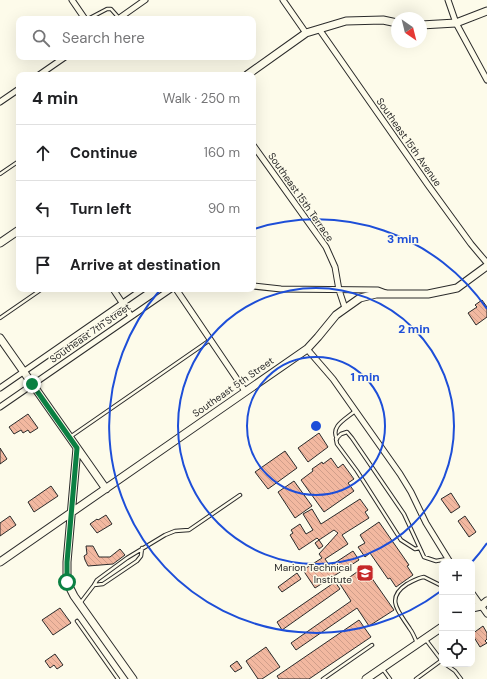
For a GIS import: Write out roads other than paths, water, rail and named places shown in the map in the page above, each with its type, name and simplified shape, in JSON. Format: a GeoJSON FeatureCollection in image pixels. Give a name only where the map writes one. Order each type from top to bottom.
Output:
{"type":"FeatureCollection","features":[{"type":"Feature","properties":{"kind":"street"},"geometry":{"type":"LineString","coordinates":[[72,0],[82,16]]}},
{"type":"Feature","properties":{"kind":"street"},"geometry":{"type":"LineString","coordinates":[[123,16],[145,0]]}},
{"type":"Feature","properties":{"kind":"street"},"geometry":{"type":"LineString","coordinates":[[283,0],[306,33]]}},
{"type":"Feature","properties":{"kind":"street"},"geometry":{"type":"LineString","coordinates":[[448,0],[456,24],[487,80]]}},
{"type":"Feature","properties":{"kind":"street"},"geometry":{"type":"LineString","coordinates":[[427,25],[456,24],[487,11]]}},
{"type":"Feature","properties":{"kind":"street"},"geometry":{"type":"LineString","coordinates":[[251,72],[306,33],[319,28],[346,21],[383,20],[391,22]]}},
{"type":"Feature","properties":{"kind":"street","name":"Southeast 15th Avenue"},"geometry":{"type":"LineString","coordinates":[[319,28],[428,185],[471,244],[487,263]]}},
{"type":"Feature","properties":{"kind":"street"},"geometry":{"type":"LineString","coordinates":[[43,72],[61,60]]}},
{"type":"Feature","properties":{"kind":"street"},"geometry":{"type":"LineString","coordinates":[[0,102],[16,91]]}},
{"type":"Feature","properties":{"kind":"street","name":"Southeast 15th Terrace"},"geometry":{"type":"LineString","coordinates":[[256,148],[326,247],[335,266],[344,308]]}},
{"type":"Feature","properties":{"kind":"street"},"geometry":{"type":"LineString","coordinates":[[0,243],[16,232]]}},
{"type":"Feature","properties":{"kind":"street","name":"Southeast 5th Street"},"geometry":{"type":"LineString","coordinates":[[0,562],[307,349],[344,308],[360,298],[376,294],[428,294],[457,288],[487,266]]}},
{"type":"Feature","properties":{"kind":"street"},"geometry":{"type":"LineString","coordinates":[[256,286],[281,289],[378,290],[389,294]]}},
{"type":"Feature","properties":{"kind":"street"},"geometry":{"type":"LineString","coordinates":[[115,292],[131,316]]}},
{"type":"Feature","properties":{"kind":"street","name":"Southeast 7th Street"},"geometry":{"type":"LineString","coordinates":[[0,388],[139,292]]}},
{"type":"Feature","properties":{"kind":"street","name":"Southeast 7th Street"},"geometry":{"type":"LineString","coordinates":[[0,407],[167,292]]}},
{"type":"Feature","properties":{"kind":"street"},"geometry":{"type":"LineString","coordinates":[[178,292],[245,391]]}},
{"type":"Feature","properties":{"kind":"street"},"geometry":{"type":"LineString","coordinates":[[0,338],[106,489]]}},
{"type":"Feature","properties":{"kind":"street"},"geometry":{"type":"LineString","coordinates":[[307,349],[333,379],[404,480],[426,524],[448,559]]}},
{"type":"Feature","properties":{"kind":"street"},"geometry":{"type":"LineString","coordinates":[[77,448],[67,562],[67,582],[80,604],[132,679]]}},
{"type":"Feature","properties":{"kind":"street"},"geometry":{"type":"LineString","coordinates":[[474,595],[484,603],[487,614]]}},
{"type":"Feature","properties":{"kind":"street"},"geometry":{"type":"LineString","coordinates":[[366,679],[439,628]]}},
{"type":"Feature","properties":{"kind":"lane"},"geometry":{"type":"LineString","coordinates":[[94,16],[107,9],[111,9],[117,16]]}},
{"type":"Feature","properties":{"kind":"lane"},"geometry":{"type":"LineString","coordinates":[[0,174],[16,163]]}},
{"type":"Feature","properties":{"kind":"lane"},"geometry":{"type":"LineString","coordinates":[[0,318],[38,292]]}},
{"type":"Feature","properties":{"kind":"lane"},"geometry":{"type":"LineString","coordinates":[[70,438],[211,340]]}},
{"type":"Feature","properties":{"kind":"lane"},"geometry":{"type":"LineString","coordinates":[[356,411],[335,427],[334,433],[337,439],[336,444],[357,471],[400,540],[415,549],[419,548]]}},
{"type":"Feature","properties":{"kind":"lane"},"geometry":{"type":"LineString","coordinates":[[337,439],[341,434],[346,432],[352,438],[404,514],[424,557],[439,561]]}},
{"type":"Feature","properties":{"kind":"lane"},"geometry":{"type":"LineString","coordinates":[[80,604],[97,580],[142,548],[165,534],[175,531],[189,530],[240,495]]}},
{"type":"Feature","properties":{"kind":"lane"},"geometry":{"type":"LineString","coordinates":[[94,585],[103,584],[137,561],[141,556],[142,548]]}},
{"type":"Feature","properties":{"kind":"lane"},"geometry":{"type":"LineString","coordinates":[[417,643],[411,629],[397,610],[395,602],[396,594],[405,585],[424,576],[439,584]]}},
{"type":"Feature","properties":{"kind":"lane"},"geometry":{"type":"LineString","coordinates":[[77,621],[118,679]]}},
{"type":"Feature","properties":{"kind":"lane"},"geometry":{"type":"LineString","coordinates":[[424,638],[439,657]]}},
{"type":"Feature","properties":{"kind":"lane"},"geometry":{"type":"LineString","coordinates":[[323,679],[372,645]]}},
{"type":"Feature","properties":{"kind":"lane"},"geometry":{"type":"LineString","coordinates":[[416,679],[439,663]]}},
{"type":"Feature","properties":{"kind":"lane"},"geometry":{"type":"LineString","coordinates":[[450,667],[456,671],[461,679]]}},
{"type":"Feature","properties":{"kind":"lane"},"geometry":{"type":"LineString","coordinates":[[382,668],[390,679]]}},
{"type":"Feature","properties":{"kind":"place","name":"Marion Technical Institute"},"geometry":{"type":"Point","coordinates":[365,573]}}]}
